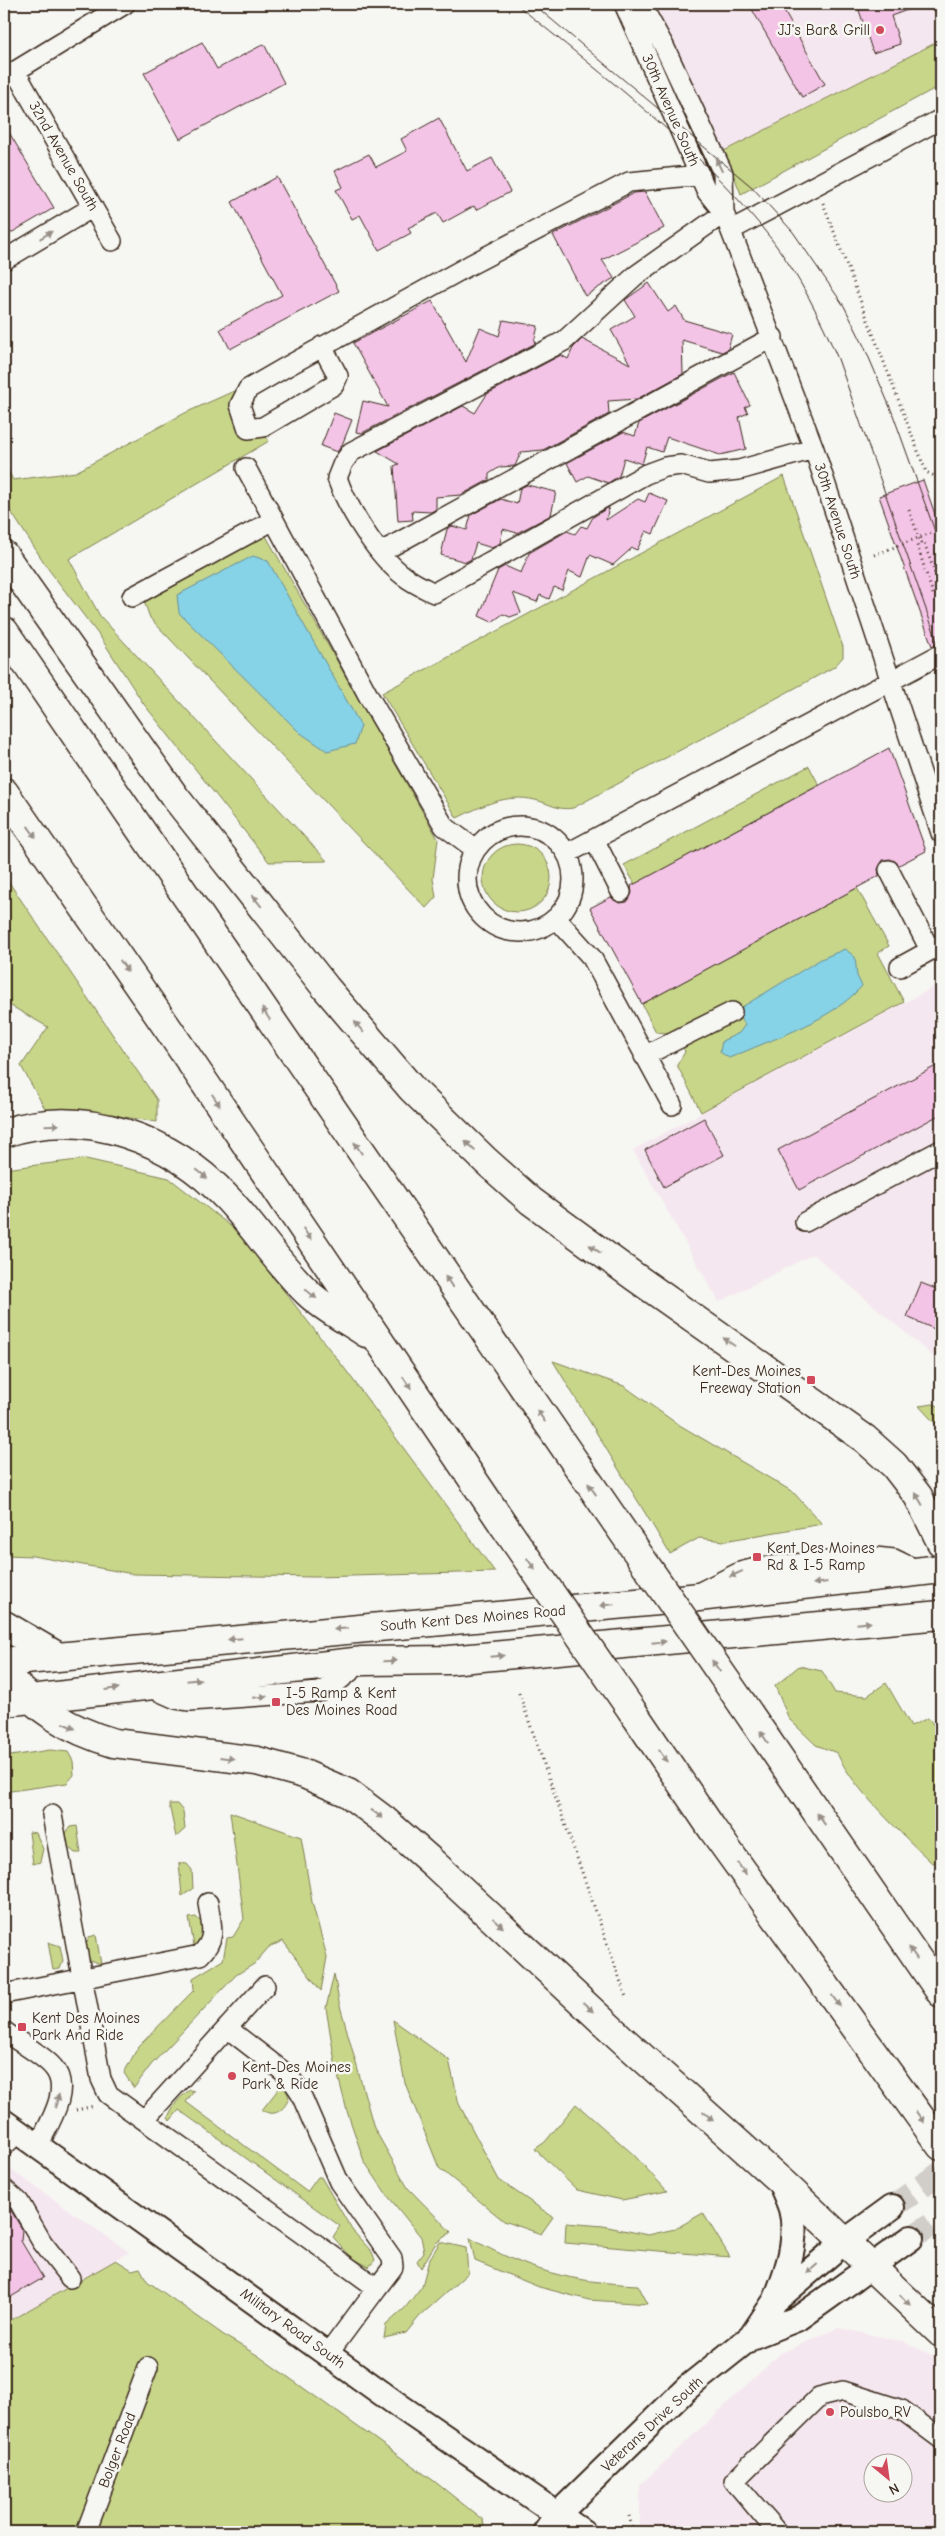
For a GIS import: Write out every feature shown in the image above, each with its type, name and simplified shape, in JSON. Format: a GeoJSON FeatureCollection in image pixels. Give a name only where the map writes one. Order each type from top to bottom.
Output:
{"type":"FeatureCollection","features":[{"type":"Feature","properties":{"kind":"highway"},"geometry":{"type":"LineString","coordinates":[[4,555],[174,797],[326,988],[412,1089],[486,1161],[531,1201],[628,1272],[865,1439],[894,1465],[918,1496],[941,1542]]}},
{"type":"Feature","properties":{"kind":"highway"},"geometry":{"type":"LineString","coordinates":[[4,631],[941,1993]]}},
{"type":"Feature","properties":{"kind":"highway"},"geometry":{"type":"LineString","coordinates":[[4,792],[174,1038],[713,1830],[941,2146]]}},
{"type":"Feature","properties":{"kind":"highway"},"geometry":{"type":"LineString","coordinates":[[4,1132],[45,1125],[83,1124],[134,1136],[175,1154],[203,1174],[228,1199],[308,1293],[380,1343]]}},
{"type":"Feature","properties":{"kind":"highway","name":"South Kent Des Moines Road"},"geometry":{"type":"LineString","coordinates":[[4,1662],[690,1598],[931,1570]]}},
{"type":"Feature","properties":{"kind":"highway"},"geometry":{"type":"LineString","coordinates":[[16,1701],[363,1661],[448,1660],[941,1615]]}},
{"type":"Feature","properties":{"kind":"highway"},"geometry":{"type":"LineString","coordinates":[[4,1625],[58,1656]]}},
{"type":"Feature","properties":{"kind":"highway"},"geometry":{"type":"LineString","coordinates":[[4,1673],[16,1701],[93,1737],[114,1743],[257,1762],[304,1774],[348,1793],[384,1820],[433,1863],[623,2040],[778,2178],[941,2333]]}},
{"type":"Feature","properties":{"kind":"main road","name":"Military Road South"},"geometry":{"type":"LineString","coordinates":[[8,2133],[38,2146],[328,2354],[551,2524],[583,2532]]}},
{"type":"Feature","properties":{"kind":"main road"},"geometry":{"type":"LineString","coordinates":[[775,2301],[792,2253],[791,2209],[778,2178]]}},
{"type":"Feature","properties":{"kind":"main road","name":"Veterans Drive South"},"geometry":{"type":"LineString","coordinates":[[751,2337],[775,2301],[844,2242],[892,2207]]}},
{"type":"Feature","properties":{"kind":"main road","name":"Veterans Drive South"},"geometry":{"type":"LineString","coordinates":[[551,2524],[687,2388],[751,2337],[798,2318],[911,2238]]}},
{"type":"Feature","properties":{"kind":"street"},"geometry":{"type":"LineString","coordinates":[[10,75],[125,4]]}},
{"type":"Feature","properties":{"kind":"street","name":"30th Avenue South"},"geometry":{"type":"LineString","coordinates":[[624,4],[707,192],[727,221],[773,337],[814,449],[892,680],[941,833]]}},
{"type":"Feature","properties":{"kind":"street","name":"30th Avenue South"},"geometry":{"type":"LineString","coordinates":[[640,4],[664,46],[723,173],[727,221]]}},
{"type":"Feature","properties":{"kind":"street","name":"32nd Avenue South"},"geometry":{"type":"LineString","coordinates":[[10,75],[93,207],[112,241]]}},
{"type":"Feature","properties":{"kind":"street"},"geometry":{"type":"LineString","coordinates":[[814,449],[739,470],[709,473],[681,465],[665,467],[646,474],[434,594],[403,576],[381,552],[344,498],[337,478],[343,463],[351,452],[564,341],[635,276],[727,221],[941,119]]}},
{"type":"Feature","properties":{"kind":"street"},"geometry":{"type":"LineString","coordinates":[[322,346],[338,376],[334,385],[263,427],[248,429],[240,405],[248,389],[322,346],[470,265],[629,182],[700,175]]}},
{"type":"Feature","properties":{"kind":"street"},"geometry":{"type":"LineString","coordinates":[[4,260],[93,207]]}},
{"type":"Feature","properties":{"kind":"street"},"geometry":{"type":"LineString","coordinates":[[381,552],[773,337]]}},
{"type":"Feature","properties":{"kind":"street"},"geometry":{"type":"LineString","coordinates":[[246,468],[368,697],[444,826],[475,849]]}},
{"type":"Feature","properties":{"kind":"street"},"geometry":{"type":"LineString","coordinates":[[132,597],[274,520]]}},
{"type":"Feature","properties":{"kind":"street"},"geometry":{"type":"LineString","coordinates":[[568,853],[941,654]]}},
{"type":"Feature","properties":{"kind":"street"},"geometry":{"type":"LineString","coordinates":[[518,825],[534,826],[550,833],[562,844],[568,853],[575,878],[572,896],[563,912],[549,924],[532,931],[513,932],[496,926],[481,915],[471,900],[467,882],[468,865],[475,849],[487,837],[501,828],[518,825]]}},
{"type":"Feature","properties":{"kind":"street"},"geometry":{"type":"LineString","coordinates":[[594,839],[621,892]]}},
{"type":"Feature","properties":{"kind":"street"},"geometry":{"type":"LineString","coordinates":[[890,870],[936,948],[900,966]]}},
{"type":"Feature","properties":{"kind":"street"},"geometry":{"type":"LineString","coordinates":[[556,918],[592,958],[672,1105]]}},
{"type":"Feature","properties":{"kind":"street"},"geometry":{"type":"LineString","coordinates":[[644,1056],[732,1012]]}},
{"type":"Feature","properties":{"kind":"street"},"geometry":{"type":"LineString","coordinates":[[805,1222],[941,1150]]}},
{"type":"Feature","properties":{"kind":"street"},"geometry":{"type":"LineString","coordinates":[[52,1815],[101,2079],[108,2094],[377,2288]]}},
{"type":"Feature","properties":{"kind":"street"},"geometry":{"type":"LineString","coordinates":[[4,1994],[200,1955],[211,1945],[208,1903]]}},
{"type":"Feature","properties":{"kind":"street"},"geometry":{"type":"LineString","coordinates":[[144,2120],[266,1986]]}},
{"type":"Feature","properties":{"kind":"street"},"geometry":{"type":"LineString","coordinates":[[227,2028],[289,2076],[299,2090],[339,2182],[392,2258],[393,2267],[328,2354]]}},
{"type":"Feature","properties":{"kind":"street"},"geometry":{"type":"LineString","coordinates":[[4,2031],[54,2068],[59,2079],[59,2099],[38,2146]]}},
{"type":"Feature","properties":{"kind":"street"},"geometry":{"type":"LineString","coordinates":[[4,2189],[19,2202],[42,2242],[70,2278]]}},
{"type":"Feature","properties":{"kind":"street","name":"Bolger Road"},"geometry":{"type":"LineString","coordinates":[[86,2532],[148,2367]]}},
{"type":"Feature","properties":{"kind":"street"},"geometry":{"type":"LineString","coordinates":[[777,2532],[734,2481],[819,2397],[842,2391],[902,2410],[941,2439]]}},
{"type":"Feature","properties":{"kind":"path"},"geometry":{"type":"LineString","coordinates":[[822,202],[926,472],[939,478],[941,484]]}},
{"type":"Feature","properties":{"kind":"path"},"geometry":{"type":"LineString","coordinates":[[909,510],[921,543],[924,542],[941,591]]}},
{"type":"Feature","properties":{"kind":"path"},"geometry":{"type":"LineString","coordinates":[[874,555],[941,529]]}},
{"type":"Feature","properties":{"kind":"path"},"geometry":{"type":"LineString","coordinates":[[921,543],[917,545],[933,594]]}},
{"type":"Feature","properties":{"kind":"path"},"geometry":{"type":"LineString","coordinates":[[519,1693],[626,1997]]}},
{"type":"Feature","properties":{"kind":"path"},"geometry":{"type":"LineString","coordinates":[[75,2110],[97,2105]]}},
{"type":"Feature","properties":{"kind":"path"},"geometry":{"type":"LineString","coordinates":[[628,2516],[633,2531]]}},
{"type":"Feature","properties":{"kind":"shaded area"},"geometry":{"type":"Polygon","coordinates":[[[652,4],[941,4],[941,40],[724,151],[652,4]]]}},
{"type":"Feature","properties":{"kind":"shaded area"},"geometry":{"type":"Polygon","coordinates":[[[941,983],[941,1363],[813,1254],[719,1302],[633,1150],[941,983]]]}},
{"type":"Feature","properties":{"kind":"shaded area"},"geometry":{"type":"Polygon","coordinates":[[[4,2165],[129,2252],[4,2324],[4,2165]]]}},
{"type":"Feature","properties":{"kind":"shaded area","name":"Poulsbo RV"},"geometry":{"type":"Polygon","coordinates":[[[838,2328],[905,2342],[941,2360],[941,2532],[648,2532],[640,2526],[640,2485],[781,2353],[838,2328]]]}},
{"type":"Feature","properties":{"kind":"green space"},"geometry":{"type":"Polygon","coordinates":[[[941,40],[941,85],[741,194],[724,151],[941,40]]]}},
{"type":"Feature","properties":{"kind":"green space"},"geometry":{"type":"Polygon","coordinates":[[[234,391],[269,441],[69,559],[100,616],[327,861],[269,862],[143,703],[101,638],[49,570],[4,501],[4,463],[13,480],[76,472],[185,413],[234,391]]]}},
{"type":"Feature","properties":{"kind":"green space"},"geometry":{"type":"Polygon","coordinates":[[[784,476],[843,647],[843,657],[834,667],[573,808],[568,809],[535,800],[514,798],[494,802],[457,818],[382,693],[784,476]]]}},
{"type":"Feature","properties":{"kind":"green space"},"geometry":{"type":"Polygon","coordinates":[[[266,536],[438,839],[433,879],[436,897],[426,908],[150,618],[144,601],[266,536]]]}},
{"type":"Feature","properties":{"kind":"green space"},"geometry":{"type":"Polygon","coordinates":[[[809,766],[819,785],[635,884],[624,865],[809,766]]]}},
{"type":"Feature","properties":{"kind":"green space"},"geometry":{"type":"Polygon","coordinates":[[[510,844],[524,844],[536,849],[546,859],[551,871],[551,885],[546,897],[536,907],[524,912],[510,912],[498,907],[488,897],[483,885],[483,871],[488,859],[498,849],[510,844]]]}},
{"type":"Feature","properties":{"kind":"green space"},"geometry":{"type":"Polygon","coordinates":[[[4,875],[157,1100],[157,1122],[124,1117],[48,1114],[21,1066],[48,1027],[4,1002],[4,875]]]}},
{"type":"Feature","properties":{"kind":"green space"},"geometry":{"type":"Polygon","coordinates":[[[857,888],[889,946],[878,953],[904,1002],[701,1112],[677,1065],[685,1052],[678,1034],[656,1032],[642,1004],[857,888]]]}},
{"type":"Feature","properties":{"kind":"green space"},"geometry":{"type":"Polygon","coordinates":[[[86,1159],[169,1178],[237,1231],[345,1369],[495,1572],[316,1577],[133,1574],[33,1556],[4,1555],[4,1169],[86,1159]]]}},
{"type":"Feature","properties":{"kind":"green space"},"geometry":{"type":"Polygon","coordinates":[[[553,1361],[624,1386],[676,1423],[793,1492],[822,1524],[724,1541],[699,1538],[670,1554],[553,1361]]]}},
{"type":"Feature","properties":{"kind":"green space"},"geometry":{"type":"Polygon","coordinates":[[[933,1404],[941,1407],[941,1430],[919,1406],[933,1404]]]}},
{"type":"Feature","properties":{"kind":"green space"},"geometry":{"type":"Polygon","coordinates":[[[799,1666],[822,1671],[835,1693],[867,1696],[886,1683],[911,1726],[928,1718],[941,1734],[941,1861],[932,1863],[894,1826],[854,1781],[837,1753],[816,1745],[789,1719],[775,1686],[799,1666]]]}},
{"type":"Feature","properties":{"kind":"green space"},"geometry":{"type":"Polygon","coordinates":[[[50,1750],[68,1752],[73,1761],[74,1775],[67,1783],[4,1792],[4,1757],[50,1750]]]}},
{"type":"Feature","properties":{"kind":"green space"},"geometry":{"type":"Polygon","coordinates":[[[169,1804],[177,1804],[183,1811],[185,1829],[176,1837],[169,1804]]]}},
{"type":"Feature","properties":{"kind":"green space"},"geometry":{"type":"Polygon","coordinates":[[[230,1812],[301,1837],[312,1902],[327,1957],[321,1991],[283,1941],[269,1947],[254,1964],[236,1975],[151,2065],[134,2088],[124,2073],[138,2047],[194,1990],[193,1978],[223,1960],[227,1938],[233,1937],[244,1919],[230,1812]]]}},
{"type":"Feature","properties":{"kind":"green space"},"geometry":{"type":"Polygon","coordinates":[[[77,1826],[81,1853],[75,1853],[68,1847],[66,1833],[70,1827],[77,1826]]]}},
{"type":"Feature","properties":{"kind":"green space"},"geometry":{"type":"Polygon","coordinates":[[[29,1832],[36,1833],[43,1849],[40,1862],[33,1864],[29,1832]]]}},
{"type":"Feature","properties":{"kind":"green space"},"geometry":{"type":"Polygon","coordinates":[[[179,1863],[187,1864],[192,1870],[193,1889],[182,1896],[179,1863]]]}},
{"type":"Feature","properties":{"kind":"green space"},"geometry":{"type":"Polygon","coordinates":[[[196,1917],[202,1923],[204,1937],[199,1945],[194,1946],[189,1918],[196,1917]]]}},
{"type":"Feature","properties":{"kind":"green space"},"geometry":{"type":"Polygon","coordinates":[[[96,1935],[101,1964],[87,1959],[85,1946],[89,1937],[96,1935]]]}},
{"type":"Feature","properties":{"kind":"green space"},"geometry":{"type":"Polygon","coordinates":[[[48,1942],[60,1946],[63,1961],[60,1969],[53,1970],[48,1942]]]}},
{"type":"Feature","properties":{"kind":"green space"},"geometry":{"type":"Polygon","coordinates":[[[334,1974],[339,2002],[374,2128],[408,2188],[451,2232],[436,2243],[421,2268],[417,2261],[424,2252],[421,2237],[387,2195],[364,2161],[347,2111],[336,2068],[326,2008],[334,1974]]]}},
{"type":"Feature","properties":{"kind":"green space"},"geometry":{"type":"Polygon","coordinates":[[[393,2020],[449,2060],[459,2104],[499,2180],[553,2217],[541,2234],[504,2221],[439,2168],[405,2083],[393,2020]]]}},
{"type":"Feature","properties":{"kind":"green space"},"geometry":{"type":"Polygon","coordinates":[[[284,2082],[289,2098],[282,2109],[275,2113],[262,2110],[284,2082]]]}},
{"type":"Feature","properties":{"kind":"green space"},"geometry":{"type":"Polygon","coordinates":[[[190,2090],[194,2091],[186,2102],[307,2192],[318,2177],[321,2177],[352,2230],[372,2252],[375,2260],[369,2267],[351,2257],[333,2237],[340,2226],[179,2110],[170,2121],[168,2117],[174,2105],[190,2090]]]}},
{"type":"Feature","properties":{"kind":"green space"},"geometry":{"type":"Polygon","coordinates":[[[576,2104],[634,2155],[667,2191],[622,2200],[577,2190],[535,2149],[545,2142],[576,2104]]]}},
{"type":"Feature","properties":{"kind":"green space"},"geometry":{"type":"Polygon","coordinates":[[[703,2213],[730,2257],[565,2243],[566,2223],[603,2226],[648,2235],[675,2229],[703,2213]]]}},
{"type":"Feature","properties":{"kind":"green space"},"geometry":{"type":"Polygon","coordinates":[[[470,2238],[512,2259],[551,2273],[591,2281],[638,2285],[648,2304],[589,2300],[539,2287],[475,2261],[470,2238]]]}},
{"type":"Feature","properties":{"kind":"green space"},"geometry":{"type":"Polygon","coordinates":[[[440,2242],[466,2248],[468,2273],[419,2317],[406,2333],[384,2338],[386,2325],[405,2308],[422,2286],[429,2260],[440,2242]]]}},
{"type":"Feature","properties":{"kind":"green space"},"geometry":{"type":"Polygon","coordinates":[[[116,2260],[132,2270],[140,2268],[147,2281],[228,2338],[257,2355],[434,2481],[483,2520],[485,2532],[4,2532],[4,2324],[116,2260]]]}},
{"type":"Feature","properties":{"kind":"water"},"geometry":{"type":"Polygon","coordinates":[[[253,556],[268,561],[361,726],[355,744],[327,751],[299,732],[179,613],[177,595],[253,556]]]}},
{"type":"Feature","properties":{"kind":"water"},"geometry":{"type":"Polygon","coordinates":[[[845,949],[855,957],[857,976],[862,986],[850,998],[821,1018],[771,1041],[729,1058],[720,1052],[722,1041],[739,1033],[745,1025],[737,1010],[821,959],[845,949]]]}},
{"type":"Feature","properties":{"kind":"building"},"geometry":{"type":"Polygon","coordinates":[[[749,4],[780,4],[825,84],[802,97],[749,4]]]}},
{"type":"Feature","properties":{"kind":"building","name":"JJ's Bar& Grill"},"geometry":{"type":"Polygon","coordinates":[[[857,4],[918,4],[918,6],[891,16],[900,44],[873,53],[857,4]]]}},
{"type":"Feature","properties":{"kind":"building"},"geometry":{"type":"Polygon","coordinates":[[[202,42],[217,69],[264,44],[284,83],[180,139],[144,73],[202,42]]]}},
{"type":"Feature","properties":{"kind":"building"},"geometry":{"type":"Polygon","coordinates":[[[439,118],[467,171],[492,158],[510,192],[476,210],[474,206],[443,223],[437,213],[408,228],[411,233],[379,250],[360,215],[352,219],[336,190],[343,187],[335,171],[369,154],[376,167],[407,151],[401,139],[439,118]]]}},
{"type":"Feature","properties":{"kind":"building"},"geometry":{"type":"Polygon","coordinates":[[[4,124],[54,208],[4,237],[4,124]]]}},
{"type":"Feature","properties":{"kind":"building"},"geometry":{"type":"Polygon","coordinates":[[[277,177],[339,291],[230,349],[220,329],[282,295],[232,202],[277,177]]]}},
{"type":"Feature","properties":{"kind":"building"},"geometry":{"type":"Polygon","coordinates":[[[645,192],[664,228],[602,260],[614,278],[585,296],[553,235],[634,193],[645,192]]]}},
{"type":"Feature","properties":{"kind":"building"},"geometry":{"type":"Polygon","coordinates":[[[649,283],[668,312],[676,306],[684,320],[732,334],[728,349],[722,352],[682,340],[683,374],[637,399],[608,401],[609,414],[543,450],[521,452],[515,466],[500,467],[489,474],[489,480],[461,495],[436,497],[436,509],[431,512],[412,511],[413,520],[398,521],[394,466],[399,464],[377,451],[463,406],[475,413],[487,394],[561,355],[568,359],[573,348],[582,339],[630,364],[611,330],[635,316],[625,300],[649,283]]]}},
{"type":"Feature","properties":{"kind":"building"},"geometry":{"type":"Polygon","coordinates":[[[432,301],[466,362],[480,328],[499,336],[503,320],[538,326],[534,342],[536,343],[362,433],[356,432],[363,401],[388,407],[353,343],[432,301]]]}},
{"type":"Feature","properties":{"kind":"building"},"geometry":{"type":"Polygon","coordinates":[[[734,372],[750,405],[745,407],[748,413],[739,417],[746,449],[720,455],[667,437],[662,452],[647,447],[642,464],[624,458],[619,476],[608,483],[588,476],[577,482],[567,463],[623,432],[635,436],[639,423],[734,372]]]}},
{"type":"Feature","properties":{"kind":"building"},"geometry":{"type":"Polygon","coordinates":[[[334,413],[352,420],[342,445],[337,452],[321,446],[334,413]]]}},
{"type":"Feature","properties":{"kind":"building"},"geometry":{"type":"Polygon","coordinates":[[[923,480],[941,531],[941,643],[932,646],[879,496],[923,480]]]}},
{"type":"Feature","properties":{"kind":"building"},"geometry":{"type":"Polygon","coordinates":[[[527,485],[556,492],[551,515],[517,533],[503,529],[500,543],[492,548],[476,543],[471,559],[466,562],[441,555],[447,529],[452,526],[467,530],[471,515],[501,499],[517,504],[520,488],[527,485]]]}},
{"type":"Feature","properties":{"kind":"building"},"geometry":{"type":"Polygon","coordinates":[[[649,493],[668,501],[653,534],[646,531],[637,550],[632,548],[613,565],[590,555],[582,577],[569,571],[562,590],[554,587],[549,599],[540,595],[537,602],[513,593],[521,613],[510,617],[503,614],[492,622],[479,616],[498,570],[505,566],[521,573],[529,553],[567,531],[575,534],[581,526],[587,528],[593,517],[609,507],[606,520],[638,499],[645,502],[649,493]]]}},
{"type":"Feature","properties":{"kind":"building"},"geometry":{"type":"Polygon","coordinates":[[[889,748],[926,851],[899,865],[890,859],[883,860],[878,869],[879,876],[642,1004],[590,908],[611,897],[620,903],[627,902],[632,893],[631,886],[889,748]]]}},
{"type":"Feature","properties":{"kind":"building"},"geometry":{"type":"Polygon","coordinates":[[[936,1066],[941,1076],[941,1114],[799,1190],[778,1150],[936,1066]]]}},
{"type":"Feature","properties":{"kind":"building"},"geometry":{"type":"Polygon","coordinates":[[[704,1118],[724,1155],[664,1187],[645,1150],[704,1118]]]}},
{"type":"Feature","properties":{"kind":"building"},"geometry":{"type":"Polygon","coordinates":[[[921,1283],[941,1291],[941,1332],[907,1317],[921,1283]]]}},
{"type":"Feature","properties":{"kind":"building"},"geometry":{"type":"Polygon","coordinates":[[[4,2204],[10,2209],[22,2229],[21,2241],[43,2278],[4,2301],[4,2204]]]}},
{"type":"Feature","properties":{"kind":"tunnel"},"geometry":{"type":"LineString","coordinates":[[892,2207],[941,2173]]}},
{"type":"Feature","properties":{"kind":"tunnel"},"geometry":{"type":"LineString","coordinates":[[911,2238],[941,2218]]}},
{"type":"Feature","properties":{"kind":"tram line"},"geometry":{"type":"LineString","coordinates":[[516,4],[617,86],[683,144],[744,206],[792,268],[817,313],[838,359],[941,652]]}},
{"type":"Feature","properties":{"kind":"tram line"},"geometry":{"type":"LineString","coordinates":[[533,4],[752,187],[793,232],[844,306],[864,346],[892,412],[941,548]]}},
{"type":"Feature","properties":{"kind":"place","name":"JJ's Bar& Grill"},"geometry":{"type":"Point","coordinates":[880,30]}},
{"type":"Feature","properties":{"kind":"place","name":"Kent-Des Moines Freeway Station"},"geometry":{"type":"Point","coordinates":[811,1380]}},
{"type":"Feature","properties":{"kind":"place","name":"Kent Des Moines Rd & I-5 Ramp"},"geometry":{"type":"Point","coordinates":[757,1557]}},
{"type":"Feature","properties":{"kind":"place","name":"I-5 Ramp & Kent Des Moines Road"},"geometry":{"type":"Point","coordinates":[276,1702]}},
{"type":"Feature","properties":{"kind":"place","name":"Kent Des Moines Park And Ride"},"geometry":{"type":"Point","coordinates":[22,2027]}},
{"type":"Feature","properties":{"kind":"place","name":"Kent-Des Moines Park & Ride"},"geometry":{"type":"Point","coordinates":[232,2076]}},
{"type":"Feature","properties":{"kind":"place","name":"Poulsbo RV"},"geometry":{"type":"Point","coordinates":[830,2412]}}]}
